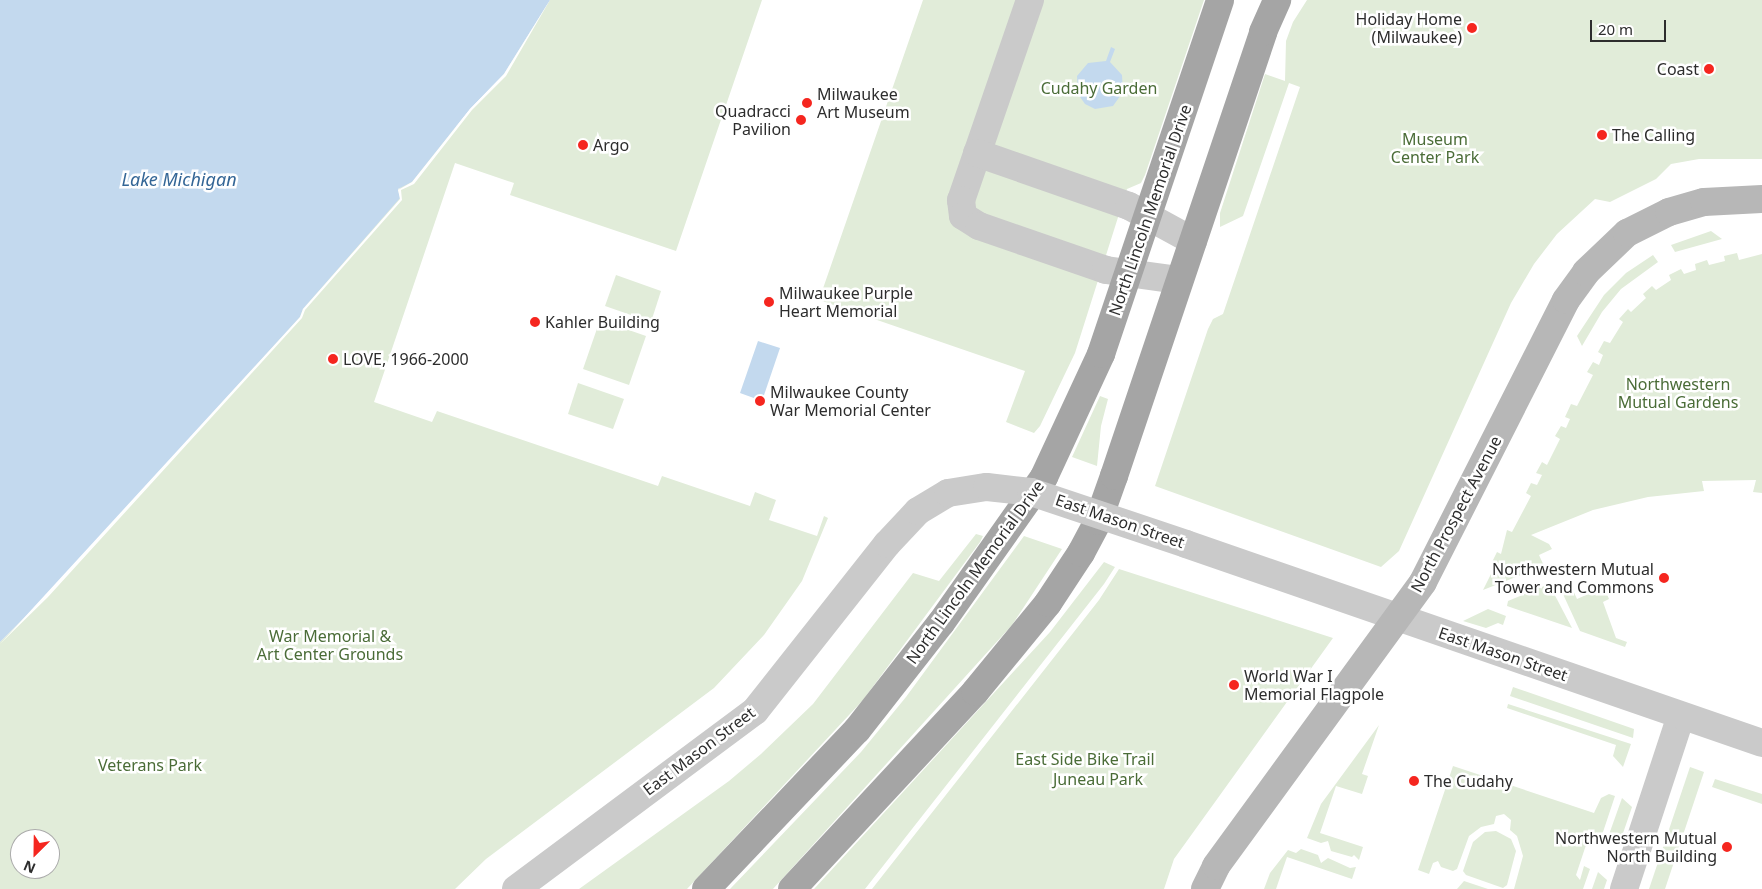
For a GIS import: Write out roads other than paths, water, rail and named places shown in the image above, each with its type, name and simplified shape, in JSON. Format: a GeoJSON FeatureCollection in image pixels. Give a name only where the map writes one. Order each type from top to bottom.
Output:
{"type":"FeatureCollection","features":[{"type":"Feature","properties":{"kind":"main road","name":"North Lincoln Memorial Drive"},"geometry":{"type":"LineString","coordinates":[[706,889],[857,730],[999,544],[1044,477],[1067,432],[1101,354],[1220,0]]}},
{"type":"Feature","properties":{"kind":"main road"},"geometry":{"type":"LineString","coordinates":[[792,889],[975,692],[1048,603],[1098,521],[1179,280],[1277,0]]}},
{"type":"Feature","properties":{"kind":"main road","name":"North Prospect Avenue"},"geometry":{"type":"LineString","coordinates":[[1205,889],[1216,866],[1423,582],[1566,300],[1586,272],[1608,250],[1649,220],[1704,202],[1762,199]]}},
{"type":"Feature","properties":{"kind":"street"},"geometry":{"type":"LineString","coordinates":[[1030,0],[961,200],[963,216],[979,226],[1106,270],[1179,280]]}},
{"type":"Feature","properties":{"kind":"street"},"geometry":{"type":"LineString","coordinates":[[977,153],[1129,206],[1193,241]]}},
{"type":"Feature","properties":{"kind":"street","name":"East Mason Street"},"geometry":{"type":"LineString","coordinates":[[516,889],[755,711],[886,544],[918,511],[948,493],[986,487],[1031,492],[1762,743]]}},
{"type":"Feature","properties":{"kind":"street"},"geometry":{"type":"LineString","coordinates":[[1624,889],[1681,716]]}},
{"type":"Feature","properties":{"kind":"water","name":"Lake Michigan"},"geometry":{"type":"Polygon","coordinates":[[[0,0],[550,0],[504,74],[470,109],[412,182],[398,189],[400,198],[303,309],[300,317],[47,595],[0,642],[0,0]]]}},
{"type":"Feature","properties":{"kind":"water"},"geometry":{"type":"Polygon","coordinates":[[[1111,47],[1115,49],[1110,62],[1122,75],[1123,92],[1113,106],[1095,109],[1085,104],[1078,94],[1077,76],[1088,63],[1106,61],[1111,47]]]}},
{"type":"Feature","properties":{"kind":"water"},"geometry":{"type":"Polygon","coordinates":[[[758,341],[780,348],[762,401],[740,393],[758,341]]]}},
{"type":"Feature","properties":{"kind":"place","name":"Holiday Home (Milwaukee)"},"geometry":{"type":"Point","coordinates":[1472,28]}},
{"type":"Feature","properties":{"kind":"place","name":"Coast"},"geometry":{"type":"Point","coordinates":[1709,69]}},
{"type":"Feature","properties":{"kind":"place","name":"Milwaukee Art Museum"},"geometry":{"type":"Point","coordinates":[807,103]}},
{"type":"Feature","properties":{"kind":"place","name":"Quadracci Pavilion"},"geometry":{"type":"Point","coordinates":[801,120]}},
{"type":"Feature","properties":{"kind":"place","name":"The Calling"},"geometry":{"type":"Point","coordinates":[1602,135]}},
{"type":"Feature","properties":{"kind":"place","name":"Argo"},"geometry":{"type":"Point","coordinates":[583,145]}},
{"type":"Feature","properties":{"kind":"place","name":"Milwaukee Purple Heart Memorial"},"geometry":{"type":"Point","coordinates":[769,302]}},
{"type":"Feature","properties":{"kind":"place","name":"Kahler Building"},"geometry":{"type":"Point","coordinates":[535,322]}},
{"type":"Feature","properties":{"kind":"place","name":"LOVE, 1966-2000"},"geometry":{"type":"Point","coordinates":[333,359]}},
{"type":"Feature","properties":{"kind":"place","name":"Milwaukee County War Memorial Center"},"geometry":{"type":"Point","coordinates":[760,401]}},
{"type":"Feature","properties":{"kind":"place","name":"Northwestern Mutual Tower and Commons"},"geometry":{"type":"Point","coordinates":[1664,578]}},
{"type":"Feature","properties":{"kind":"place","name":"World War I Memorial Flagpole"},"geometry":{"type":"Point","coordinates":[1234,685]}},
{"type":"Feature","properties":{"kind":"place","name":"The Cudahy"},"geometry":{"type":"Point","coordinates":[1414,781]}},
{"type":"Feature","properties":{"kind":"place","name":"Northwestern Mutual North Building"},"geometry":{"type":"Point","coordinates":[1727,847]}},
{"type":"Feature","properties":{"kind":"park label","name":"Cudahy Garden"},"geometry":{"type":"Point","coordinates":[1099,88]}},
{"type":"Feature","properties":{"kind":"park label","name":"Museum Center Park"},"geometry":{"type":"Point","coordinates":[1435,148]}},
{"type":"Feature","properties":{"kind":"park label","name":"Northwestern Mutual Gardens"},"geometry":{"type":"Point","coordinates":[1678,393]}},
{"type":"Feature","properties":{"kind":"park label","name":"War Memorial & Art Center Grounds"},"geometry":{"type":"Point","coordinates":[330,645]}},
{"type":"Feature","properties":{"kind":"park label","name":"East Side Bike Trail"},"geometry":{"type":"Point","coordinates":[1085,759]}},
{"type":"Feature","properties":{"kind":"park label","name":"Veterans Park"},"geometry":{"type":"Point","coordinates":[150,765]}},
{"type":"Feature","properties":{"kind":"park label","name":"Juneau Park"},"geometry":{"type":"Point","coordinates":[1098,779]}}]}
